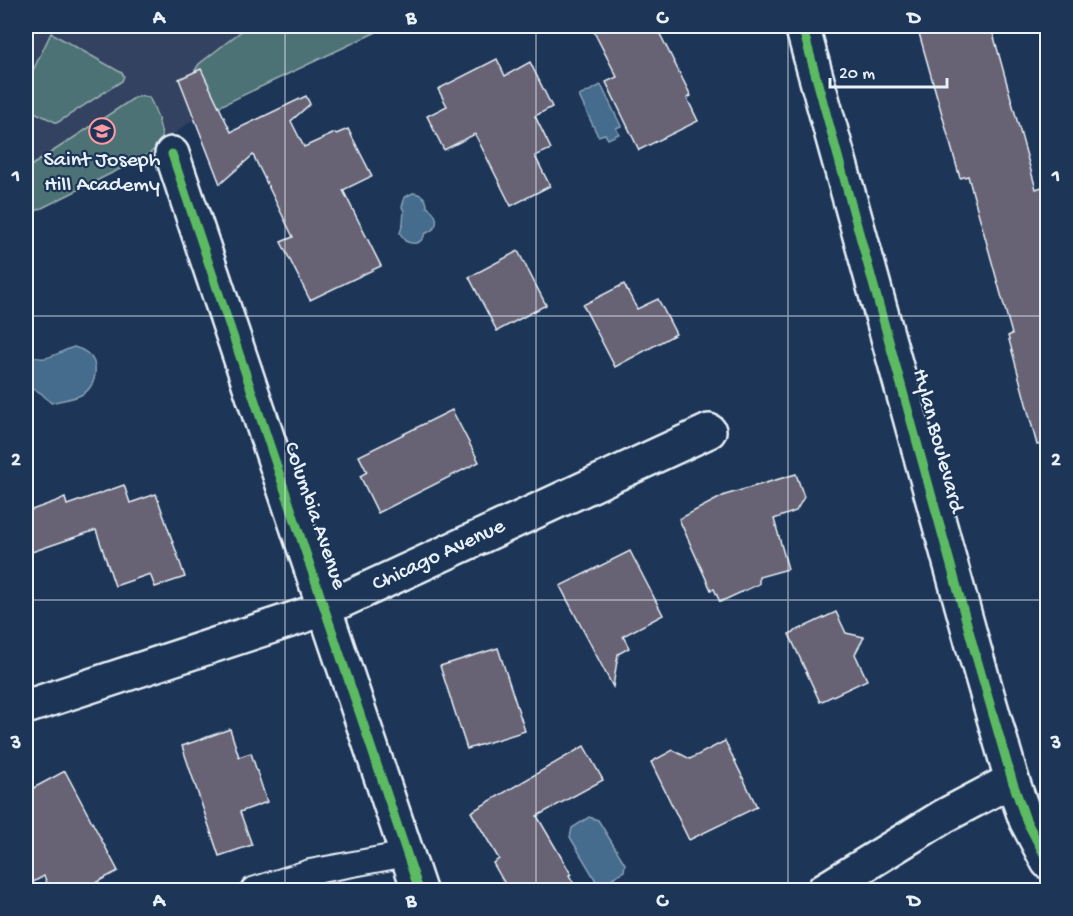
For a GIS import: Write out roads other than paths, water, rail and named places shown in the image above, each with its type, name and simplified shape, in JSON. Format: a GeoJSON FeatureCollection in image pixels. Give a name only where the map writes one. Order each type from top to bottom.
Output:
{"type":"FeatureCollection","features":[{"type":"Feature","properties":{"kind":"street","name":"Hylan Boulevard"},"geometry":{"type":"LineString","coordinates":[[802,26],[1012,780],[1026,820],[1047,862]]}},
{"type":"Feature","properties":{"kind":"street","name":"Columbia Avenue"},"geometry":{"type":"LineString","coordinates":[[172,154],[419,891]]}},
{"type":"Feature","properties":{"kind":"street","name":"Chicago Avenue"},"geometry":{"type":"LineString","coordinates":[[26,707],[324,609],[709,431]]}},
{"type":"Feature","properties":{"kind":"street"},"geometry":{"type":"LineString","coordinates":[[825,891],[936,821],[1012,780]]}},
{"type":"Feature","properties":{"kind":"lane"},"geometry":{"type":"LineString","coordinates":[[253,891],[310,872],[407,854]]}},
{"type":"Feature","properties":{"kind":"place","name":"Saint Joseph Hill Academy"},"geometry":{"type":"Point","coordinates":[102,131]}}]}
